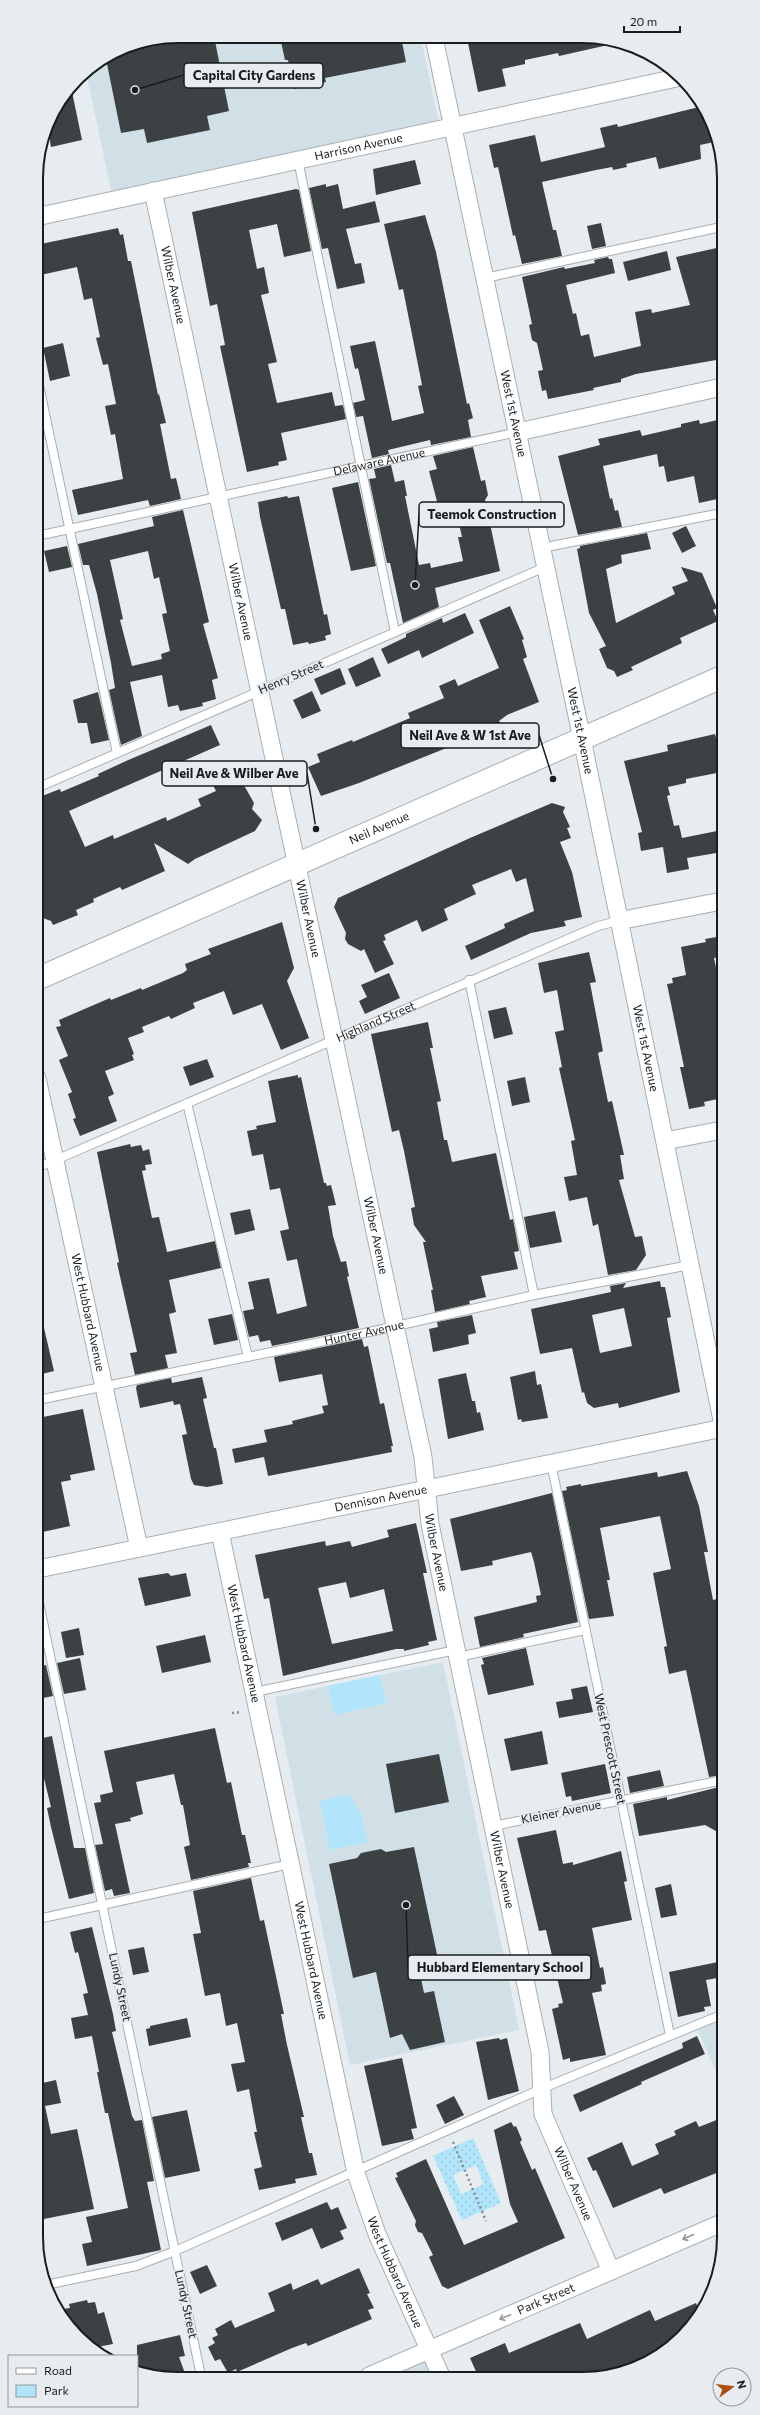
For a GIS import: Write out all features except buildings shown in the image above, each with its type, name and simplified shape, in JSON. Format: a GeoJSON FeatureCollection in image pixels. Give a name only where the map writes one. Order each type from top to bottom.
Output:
{"type":"FeatureCollection","features":[{"type":"Feature","properties":{"kind":"street","name":"West 1st Avenue"},"geometry":{"type":"LineString","coordinates":[[435,43],[582,739],[618,921],[665,1141],[717,1398]]}},
{"type":"Feature","properties":{"kind":"street","name":"Harrison Avenue"},"geometry":{"type":"LineString","coordinates":[[43,216],[674,79]]}},
{"type":"Feature","properties":{"kind":"street","name":"Wilber Avenue"},"geometry":{"type":"LineString","coordinates":[[153,192],[423,1457],[430,1524],[540,2052],[543,2114],[611,2271]]}},
{"type":"Feature","properties":{"kind":"street","name":"Delaware Avenue"},"geometry":{"type":"LineString","coordinates":[[518,432],[717,388]]}},
{"type":"Feature","properties":{"kind":"street","name":"Neil Avenue"},"geometry":{"type":"LineString","coordinates":[[43,976],[717,679]]}},
{"type":"Feature","properties":{"kind":"street","name":"Highland Street"},"geometry":{"type":"LineString","coordinates":[[618,921],[717,902]]}},
{"type":"Feature","properties":{"kind":"street","name":"West Hubbard Avenue"},"geometry":{"type":"LineString","coordinates":[[43,1106],[139,1548]]}},
{"type":"Feature","properties":{"kind":"street"},"geometry":{"type":"LineString","coordinates":[[665,1141],[717,1131]]}},
{"type":"Feature","properties":{"kind":"street","name":"Dennison Avenue"},"geometry":{"type":"LineString","coordinates":[[43,1568],[717,1428]]}},
{"type":"Feature","properties":{"kind":"street","name":"West Hubbard Avenue"},"geometry":{"type":"LineString","coordinates":[[220,1532],[356,2173],[377,2234],[438,2372]]}},
{"type":"Feature","properties":{"kind":"street","name":"Park Street"},"geometry":{"type":"LineString","coordinates":[[378,2372],[717,2225]]}},
{"type":"Feature","properties":{"kind":"lane"},"geometry":{"type":"LineString","coordinates":[[298,160],[395,632]]}},
{"type":"Feature","properties":{"kind":"lane"},"geometry":{"type":"LineString","coordinates":[[485,278],[717,228]]}},
{"type":"Feature","properties":{"kind":"lane"},"geometry":{"type":"LineString","coordinates":[[43,407],[70,528],[117,754]]}},
{"type":"Feature","properties":{"kind":"lane","name":"Delaware Avenue"},"geometry":{"type":"LineString","coordinates":[[43,535],[518,432]]}},
{"type":"Feature","properties":{"kind":"lane"},"geometry":{"type":"LineString","coordinates":[[542,548],[717,514]]}},
{"type":"Feature","properties":{"kind":"lane","name":"Henry Street"},"geometry":{"type":"LineString","coordinates":[[43,785],[545,567]]}},
{"type":"Feature","properties":{"kind":"lane","name":"Highland Street"},"geometry":{"type":"LineString","coordinates":[[43,1166],[469,980],[598,926],[618,921]]}},
{"type":"Feature","properties":{"kind":"lane"},"geometry":{"type":"LineString","coordinates":[[469,980],[534,1295]]}},
{"type":"Feature","properties":{"kind":"lane"},"geometry":{"type":"LineString","coordinates":[[187,1103],[248,1357]]}},
{"type":"Feature","properties":{"kind":"lane","name":"Hunter Avenue"},"geometry":{"type":"LineString","coordinates":[[43,1399],[396,1326],[534,1295],[690,1265]]}},
{"type":"Feature","properties":{"kind":"lane","name":"West Prescott Street"},"geometry":{"type":"LineString","coordinates":[[551,1463],[670,2035]]}},
{"type":"Feature","properties":{"kind":"lane","name":"Lundy Street"},"geometry":{"type":"LineString","coordinates":[[43,1622],[200,2372]]}},
{"type":"Feature","properties":{"kind":"lane"},"geometry":{"type":"LineString","coordinates":[[254,1692],[585,1630]]}},
{"type":"Feature","properties":{"kind":"lane","name":"Kleiner Avenue"},"geometry":{"type":"LineString","coordinates":[[493,1826],[717,1781]]}},
{"type":"Feature","properties":{"kind":"lane"},"geometry":{"type":"LineString","coordinates":[[43,1918],[290,1864]]}},
{"type":"Feature","properties":{"kind":"lane"},"geometry":{"type":"LineString","coordinates":[[51,2284],[136,2266],[175,2251],[356,2173],[541,2089],[717,2016]]}},
{"type":"Feature","properties":{"kind":"path"},"geometry":{"type":"LineString","coordinates":[[232,1713],[243,1711]]}},
{"type":"Feature","properties":{"kind":"path"},"geometry":{"type":"LineString","coordinates":[[448,2131],[486,2221]]}},
{"type":"Feature","properties":{"kind":"shaded area"},"geometry":{"type":"Polygon","coordinates":[[[169,43],[422,43],[441,134],[114,204],[87,78],[110,61],[126,53],[169,43]]]}},
{"type":"Feature","properties":{"kind":"shaded area"},"geometry":{"type":"Polygon","coordinates":[[[443,1662],[519,2030],[350,2065],[275,1697],[443,1662]]]}},
{"type":"Feature","properties":{"kind":"shaded area"},"geometry":{"type":"Polygon","coordinates":[[[717,2015],[717,2073],[695,2025],[717,2015]]]}},
{"type":"Feature","properties":{"kind":"shaded area"},"geometry":{"type":"Polygon","coordinates":[[[429,2344],[442,2372],[366,2372],[429,2344]]]}},
{"type":"Feature","properties":{"kind":"green space"},"geometry":{"type":"Polygon","coordinates":[[[380,1675],[386,1703],[335,1715],[328,1686],[380,1675]]]}},
{"type":"Feature","properties":{"kind":"green space"},"geometry":{"type":"Polygon","coordinates":[[[349,1795],[361,1815],[368,1842],[330,1850],[320,1801],[349,1795]]]}},
{"type":"Feature","properties":{"kind":"green space"},"geometry":{"type":"Polygon","coordinates":[[[473,2138],[501,2203],[462,2220],[433,2156],[473,2138]],[[476,2165],[453,2175],[461,2194],[484,2184],[476,2165]]]}},
{"type":"Feature","properties":{"kind":"place","name":"Capital City Gardens"},"geometry":{"type":"Point","coordinates":[135,90]}},
{"type":"Feature","properties":{"kind":"place","name":"Teemok Construction"},"geometry":{"type":"Point","coordinates":[415,585]}},
{"type":"Feature","properties":{"kind":"place","name":"Neil Ave & W 1st Ave"},"geometry":{"type":"Point","coordinates":[553,779]}},
{"type":"Feature","properties":{"kind":"place","name":"Neil Ave & Wilber Ave"},"geometry":{"type":"Point","coordinates":[316,829]}},
{"type":"Feature","properties":{"kind":"place","name":"Hubbard Elementary School"},"geometry":{"type":"Point","coordinates":[406,1905]}}]}
